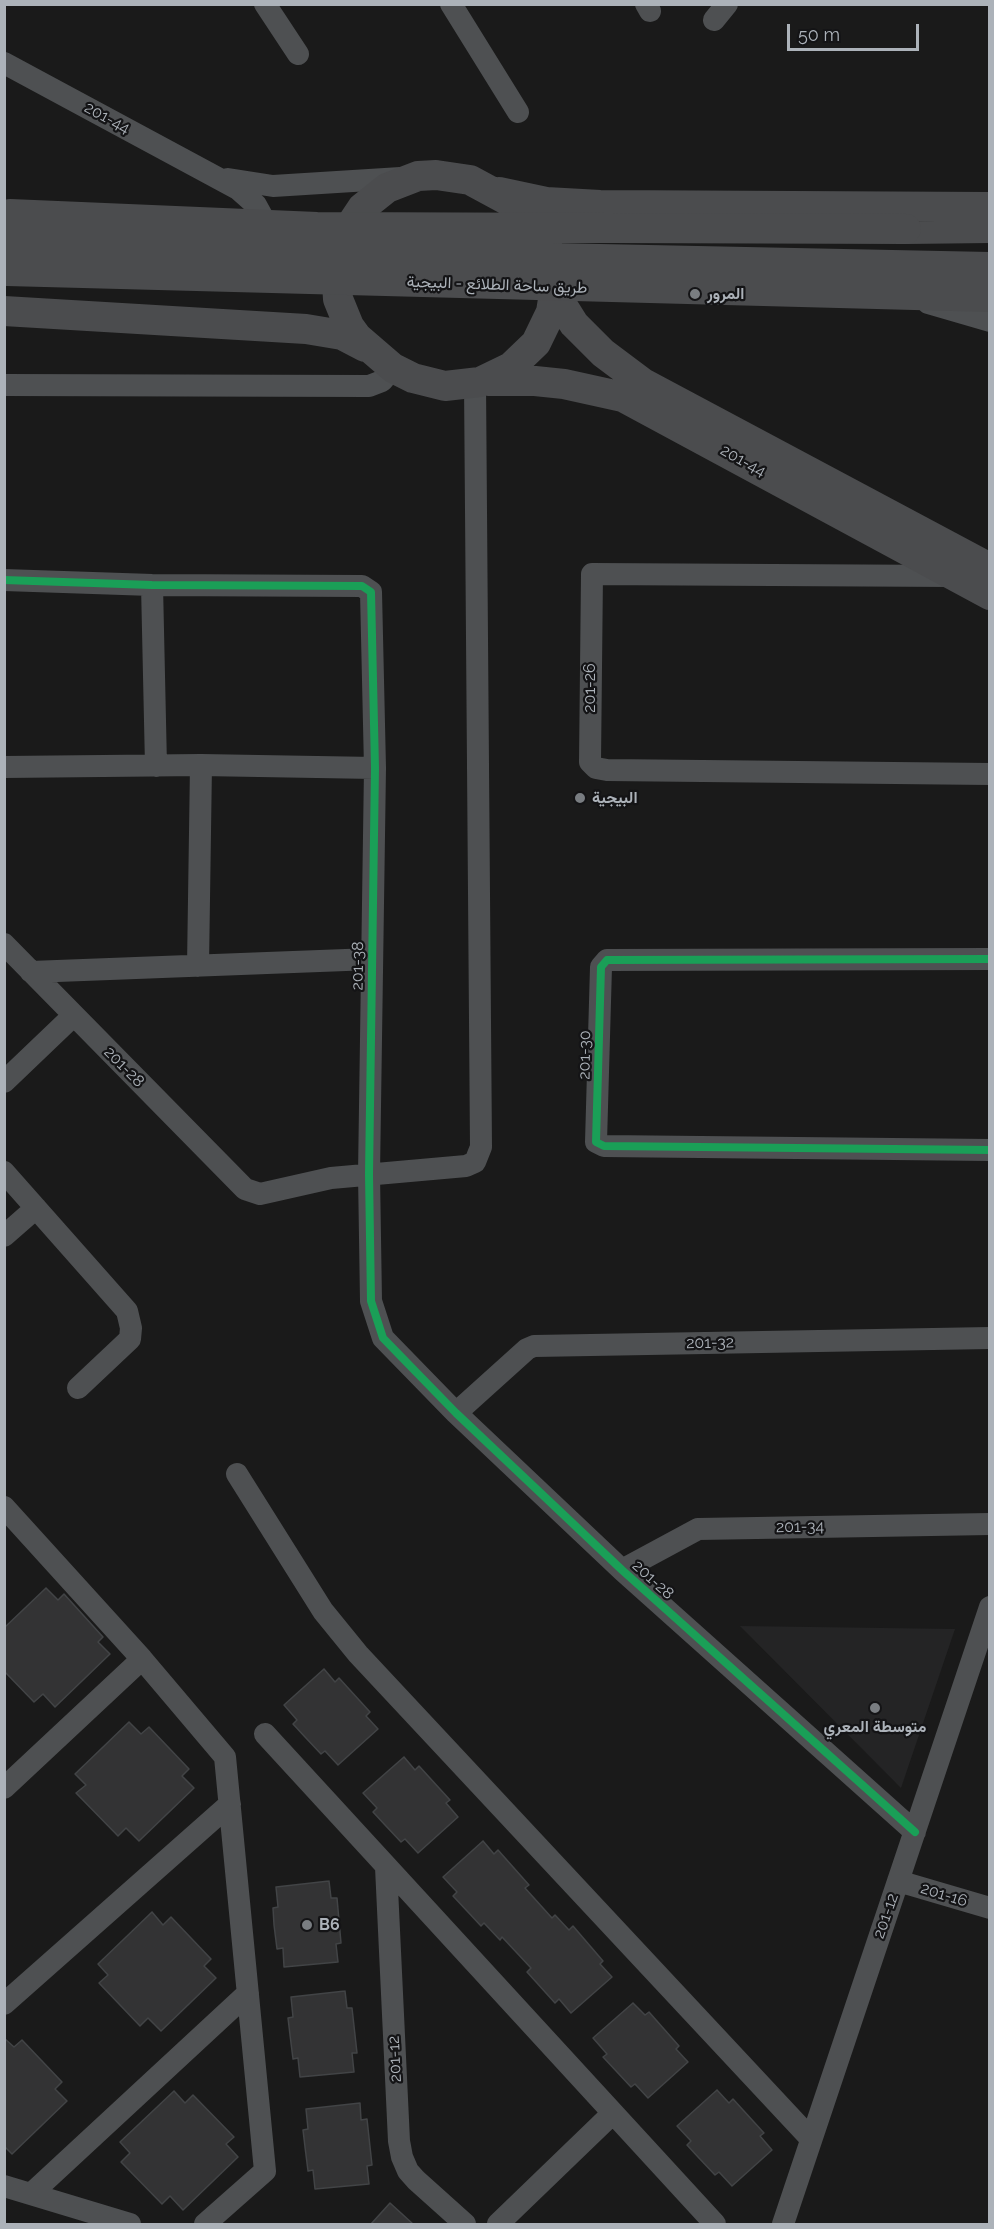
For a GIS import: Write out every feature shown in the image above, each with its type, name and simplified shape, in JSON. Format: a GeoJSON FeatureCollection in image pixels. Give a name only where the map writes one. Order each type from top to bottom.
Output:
{"type":"FeatureCollection","features":[{"type":"Feature","properties":{"kind":"main road"},"geometry":{"type":"LineString","coordinates":[[365,347],[348,326],[338,299],[336,273],[344,235],[362,208],[387,188],[418,176],[453,177],[519,197],[600,205],[985,212]]}},
{"type":"Feature","properties":{"kind":"main road"},"geometry":{"type":"LineString","coordinates":[[486,186],[507,200],[538,231],[546,244],[564,308],[574,324],[603,353],[643,383],[990,568]]}},
{"type":"Feature","properties":{"kind":"main road"},"geometry":{"type":"LineString","coordinates":[[7,214],[317,227],[906,229],[985,212]]}},
{"type":"Feature","properties":{"kind":"main road","name":"طريق ساحة الطلائع - البيجية"},"geometry":{"type":"LineString","coordinates":[[6,257],[368,255],[990,267]]}},
{"type":"Feature","properties":{"kind":"main road","name":"طريق ساحة الطلائع - البيجية"},"geometry":{"type":"LineString","coordinates":[[6,257],[990,297]]}},
{"type":"Feature","properties":{"kind":"main road"},"geometry":{"type":"LineString","coordinates":[[4,311],[306,329],[342,335],[365,347],[393,368],[413,378],[445,386],[477,383],[511,367],[536,343],[551,312],[554,277]]}},
{"type":"Feature","properties":{"kind":"main road","name":"201-44"},"geometry":{"type":"LineString","coordinates":[[477,383],[535,381],[593,389],[623,397],[990,595]]}},
{"type":"Feature","properties":{"kind":"street"},"geometry":{"type":"LineString","coordinates":[[265,4],[298,54]]}},
{"type":"Feature","properties":{"kind":"street"},"geometry":{"type":"LineString","coordinates":[[451,4],[518,112]]}},
{"type":"Feature","properties":{"kind":"street","name":"201-44"},"geometry":{"type":"LineString","coordinates":[[4,63],[210,173],[251,200],[268,230],[277,239],[319,248],[332,255],[336,273]]}},
{"type":"Feature","properties":{"kind":"street","name":"201-44"},"geometry":{"type":"LineString","coordinates":[[210,173],[250,184],[273,186],[418,176]]}},
{"type":"Feature","properties":{"kind":"street"},"geometry":{"type":"LineString","coordinates":[[921,301],[990,321]]}},
{"type":"Feature","properties":{"kind":"street"},"geometry":{"type":"LineString","coordinates":[[4,385],[369,386],[382,381],[393,368]]}},
{"type":"Feature","properties":{"kind":"street"},"geometry":{"type":"LineString","coordinates":[[369,1174],[465,1166],[475,1162],[481,1153],[477,383]]}},
{"type":"Feature","properties":{"kind":"street","name":"201-26"},"geometry":{"type":"LineString","coordinates":[[953,576],[592,574],[590,762],[596,768],[607,770],[990,774]]}},
{"type":"Feature","properties":{"kind":"street"},"geometry":{"type":"LineString","coordinates":[[4,580],[152,585],[156,766]]}},
{"type":"Feature","properties":{"kind":"street","name":"201-38"},"geometry":{"type":"LineString","coordinates":[[152,585],[363,586],[370,592],[375,768],[369,1174],[371,1302],[383,1338]]}},
{"type":"Feature","properties":{"kind":"street"},"geometry":{"type":"LineString","coordinates":[[198,966],[201,765]]}},
{"type":"Feature","properties":{"kind":"street"},"geometry":{"type":"LineString","coordinates":[[4,767],[201,765],[375,768]]}},
{"type":"Feature","properties":{"kind":"street","name":"201-28"},"geometry":{"type":"LineString","coordinates":[[4,944],[244,1189],[260,1194],[324,1179],[369,1174]]}},
{"type":"Feature","properties":{"kind":"street"},"geometry":{"type":"LineString","coordinates":[[31,972],[372,959]]}},
{"type":"Feature","properties":{"kind":"street","name":"201-30"},"geometry":{"type":"LineString","coordinates":[[990,959],[607,960],[601,967],[596,1142],[604,1146],[990,1150]]}},
{"type":"Feature","properties":{"kind":"street"},"geometry":{"type":"LineString","coordinates":[[4,1082],[73,1016]]}},
{"type":"Feature","properties":{"kind":"street"},"geometry":{"type":"LineString","coordinates":[[4,1172],[127,1311],[131,1328],[130,1339],[78,1388]]}},
{"type":"Feature","properties":{"kind":"street"},"geometry":{"type":"LineString","coordinates":[[4,1236],[36,1208]]}},
{"type":"Feature","properties":{"kind":"street","name":"201-28"},"geometry":{"type":"LineString","coordinates":[[383,1338],[456,1413],[622,1570],[915,1832]]}},
{"type":"Feature","properties":{"kind":"street","name":"201-32"},"geometry":{"type":"LineString","coordinates":[[456,1413],[527,1349],[534,1346],[990,1338]]}},
{"type":"Feature","properties":{"kind":"street"},"geometry":{"type":"LineString","coordinates":[[237,1474],[311,1593],[358,1654],[811,2139]]}},
{"type":"Feature","properties":{"kind":"street"},"geometry":{"type":"LineString","coordinates":[[4,1508],[142,1659],[225,1757],[265,2171],[205,2224]]}},
{"type":"Feature","properties":{"kind":"street","name":"201-34"},"geometry":{"type":"LineString","coordinates":[[622,1570],[698,1529],[990,1524]]}},
{"type":"Feature","properties":{"kind":"street","name":"201-12"},"geometry":{"type":"LineString","coordinates":[[783,2224],[990,1607]]}},
{"type":"Feature","properties":{"kind":"street"},"geometry":{"type":"LineString","coordinates":[[4,1788],[142,1659]]}},
{"type":"Feature","properties":{"kind":"street"},"geometry":{"type":"LineString","coordinates":[[264,1734],[715,2224]]}},
{"type":"Feature","properties":{"kind":"street"},"geometry":{"type":"LineString","coordinates":[[4,2004],[230,1804]]}},
{"type":"Feature","properties":{"kind":"street","name":"201-12"},"geometry":{"type":"LineString","coordinates":[[386,1867],[399,2141],[402,2157],[408,2171],[416,2180],[465,2224]]}},
{"type":"Feature","properties":{"kind":"street","name":"201-16"},"geometry":{"type":"LineString","coordinates":[[898,1881],[990,1908]]}},
{"type":"Feature","properties":{"kind":"street"},"geometry":{"type":"LineString","coordinates":[[31,2194],[248,1993]]}},
{"type":"Feature","properties":{"kind":"street"},"geometry":{"type":"LineString","coordinates":[[498,2224],[613,2113]]}},
{"type":"Feature","properties":{"kind":"street"},"geometry":{"type":"LineString","coordinates":[[4,2186],[130,2224]]}},
{"type":"Feature","properties":{"kind":"shaded area","name":"متوسطة المعري"},"geometry":{"type":"Polygon","coordinates":[[[740,1626],[955,1629],[901,1788],[740,1626]]]}},
{"type":"Feature","properties":{"kind":"building"},"geometry":{"type":"Polygon","coordinates":[[[46,1588],[58,1600],[64,1594],[103,1637],[98,1642],[110,1654],[55,1707],[43,1694],[34,1702],[4,1671],[4,1628],[46,1588]]]}},
{"type":"Feature","properties":{"kind":"building"},"geometry":{"type":"Polygon","coordinates":[[[324,1669],[335,1682],[339,1678],[370,1712],[366,1716],[378,1729],[338,1765],[325,1751],[321,1754],[293,1724],[297,1720],[284,1705],[324,1669]]]}},
{"type":"Feature","properties":{"kind":"building"},"geometry":{"type":"Polygon","coordinates":[[[129,1722],[141,1734],[149,1727],[189,1769],[182,1776],[194,1788],[139,1841],[126,1828],[118,1836],[76,1793],[86,1785],[75,1774],[129,1722]]]}},
{"type":"Feature","properties":{"kind":"building"},"geometry":{"type":"Polygon","coordinates":[[[404,1757],[415,1770],[419,1766],[450,1800],[446,1803],[458,1817],[418,1853],[405,1839],[401,1842],[373,1812],[377,1808],[363,1793],[404,1757]]]}},
{"type":"Feature","properties":{"kind":"building"},"geometry":{"type":"Polygon","coordinates":[[[483,1841],[494,1854],[498,1850],[529,1885],[525,1888],[552,1918],[555,1915],[569,1930],[573,1926],[603,1961],[600,1964],[612,1977],[571,2013],[559,1999],[555,2003],[527,1972],[531,1968],[502,1937],[500,1940],[484,1923],[481,1926],[453,1896],[457,1892],[443,1877],[483,1841]]]}},
{"type":"Feature","properties":{"kind":"building","name":"B6"},"geometry":{"type":"Polygon","coordinates":[[[329,1881],[331,1898],[337,1898],[341,1943],[336,1944],[338,1962],[284,1967],[283,1948],[277,1949],[274,1925],[273,1908],[278,1907],[276,1887],[329,1881]]]}},
{"type":"Feature","properties":{"kind":"building"},"geometry":{"type":"Polygon","coordinates":[[[152,1912],[163,1925],[171,1917],[211,1959],[204,1966],[216,1978],[161,2031],[148,2018],[140,2026],[99,1983],[108,1975],[98,1964],[152,1912]]]}},
{"type":"Feature","properties":{"kind":"building"},"geometry":{"type":"Polygon","coordinates":[[[345,1991],[347,2008],[352,2008],[357,2053],[352,2053],[354,2072],[300,2077],[298,2058],[293,2059],[288,2018],[293,2017],[291,1997],[345,1991]]]}},
{"type":"Feature","properties":{"kind":"building"},"geometry":{"type":"Polygon","coordinates":[[[633,2003],[645,2015],[649,2012],[679,2046],[676,2049],[688,2062],[648,2098],[635,2084],[631,2087],[603,2057],[607,2054],[593,2038],[633,2003]]]}},
{"type":"Feature","properties":{"kind":"building"},"geometry":{"type":"Polygon","coordinates":[[[4,2038],[14,2047],[22,2040],[62,2082],[55,2089],[67,2101],[12,2154],[4,2146],[4,2038]]]}},
{"type":"Feature","properties":{"kind":"building"},"geometry":{"type":"Polygon","coordinates":[[[717,2090],[729,2103],[733,2099],[764,2133],[760,2136],[772,2150],[732,2186],[719,2172],[715,2175],[687,2145],[691,2141],[677,2126],[717,2090]]]}},
{"type":"Feature","properties":{"kind":"building"},"geometry":{"type":"Polygon","coordinates":[[[174,2091],[185,2103],[193,2095],[234,2137],[226,2144],[238,2157],[183,2210],[170,2196],[162,2204],[121,2162],[130,2153],[120,2142],[174,2091]]]}},
{"type":"Feature","properties":{"kind":"building"},"geometry":{"type":"Polygon","coordinates":[[[360,2103],[361,2120],[367,2119],[372,2165],[367,2166],[369,2184],[315,2189],[313,2170],[308,2171],[303,2130],[308,2129],[306,2109],[360,2103]]]}},
{"type":"Feature","properties":{"kind":"building"},"geometry":{"type":"Polygon","coordinates":[[[390,2203],[413,2224],[371,2224],[390,2203]]]}},
{"type":"Feature","properties":{"kind":"cycle path"},"geometry":{"type":"LineString","coordinates":[[4,580],[152,585],[362,586],[371,592],[375,768],[369,1174],[371,1301],[383,1338],[456,1413],[622,1570],[915,1832]]}},
{"type":"Feature","properties":{"kind":"cycle path"},"geometry":{"type":"LineString","coordinates":[[990,959],[607,960],[601,967],[596,1142],[604,1146],[990,1150]]}},
{"type":"Feature","properties":{"kind":"place","name":"المرور"},"geometry":{"type":"Point","coordinates":[695,294]}},
{"type":"Feature","properties":{"kind":"place","name":"البيجية"},"geometry":{"type":"Point","coordinates":[580,798]}},
{"type":"Feature","properties":{"kind":"place","name":"متوسطة المعري"},"geometry":{"type":"Point","coordinates":[875,1708]}},
{"type":"Feature","properties":{"kind":"place","name":"B6"},"geometry":{"type":"Point","coordinates":[307,1925]}}]}
